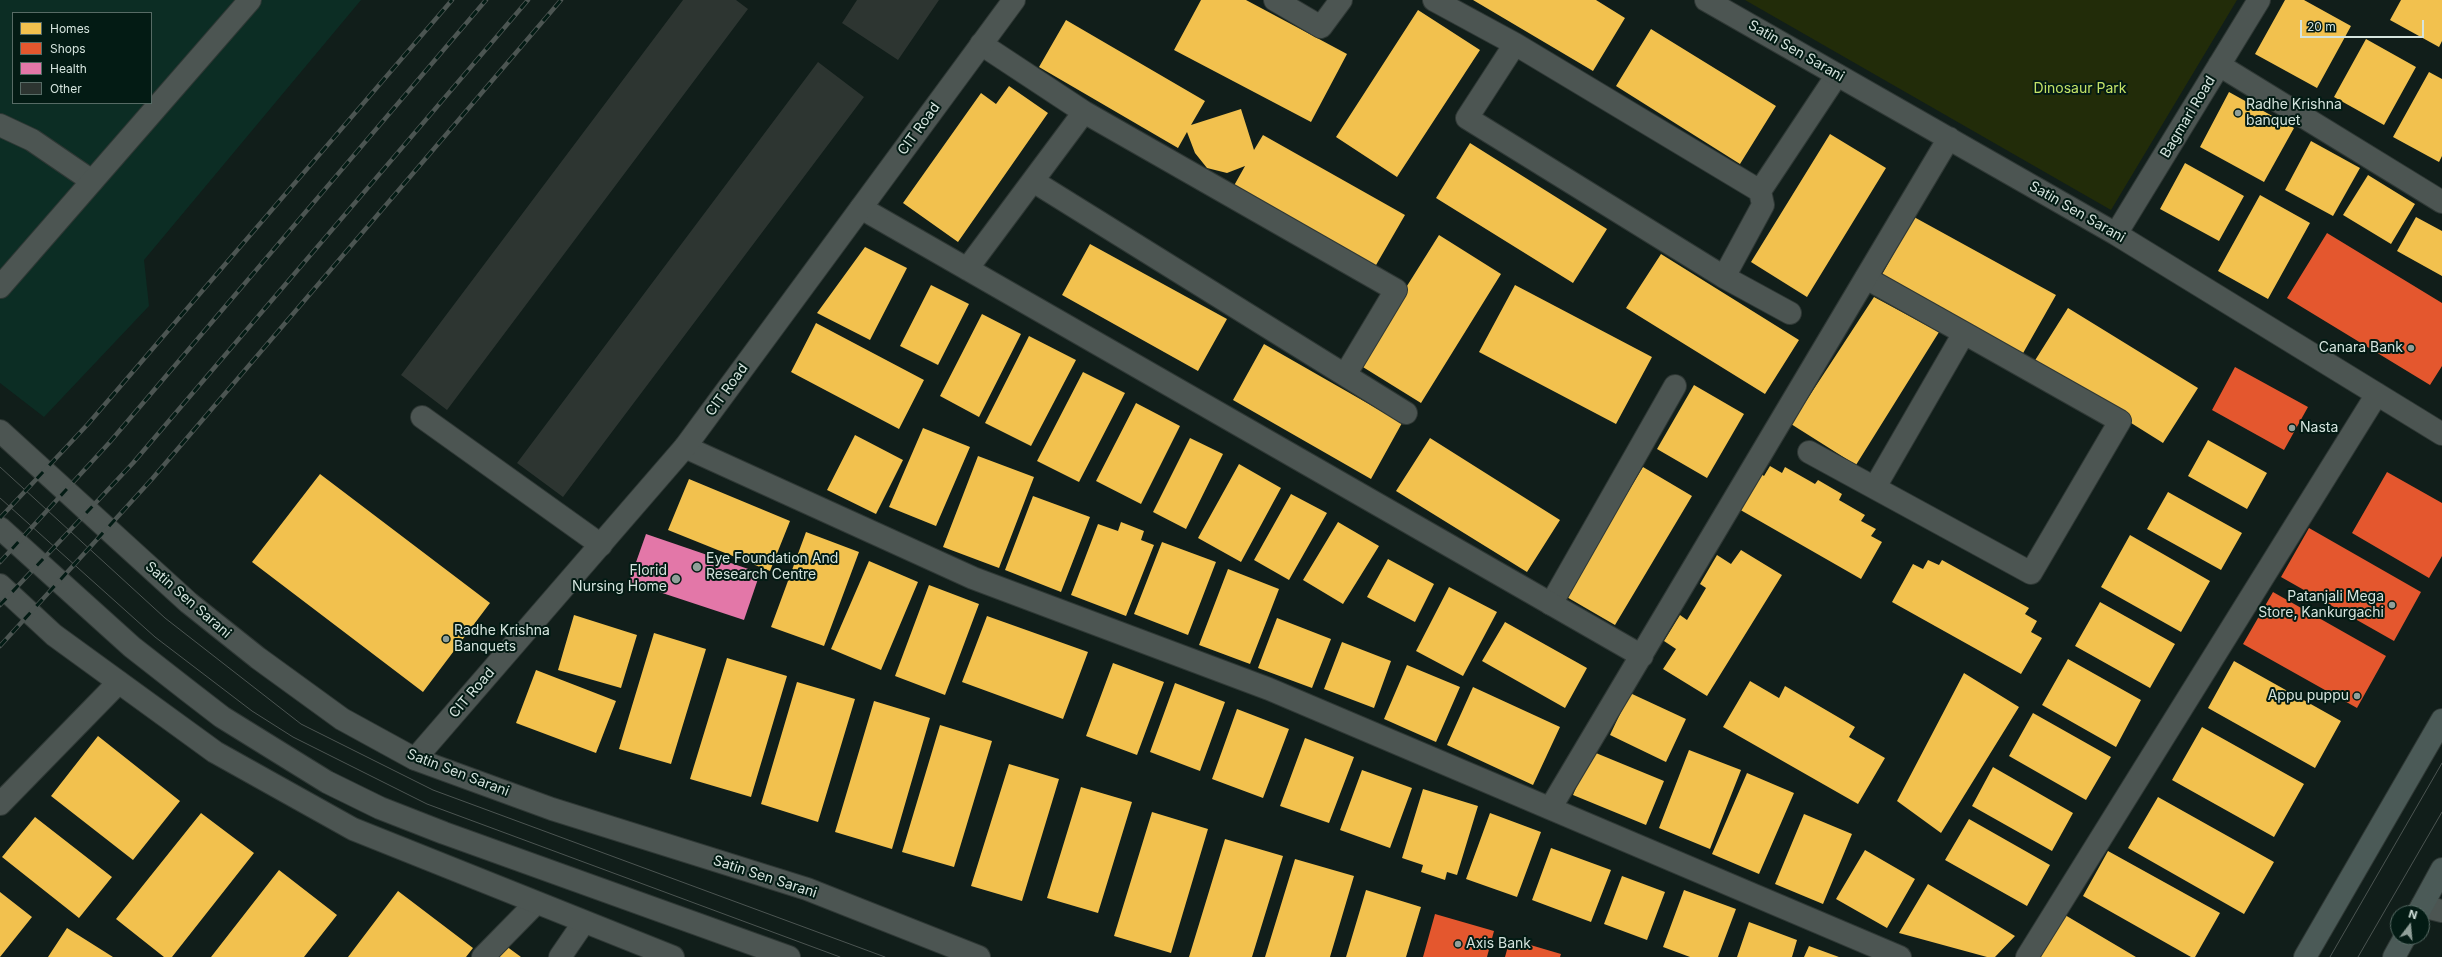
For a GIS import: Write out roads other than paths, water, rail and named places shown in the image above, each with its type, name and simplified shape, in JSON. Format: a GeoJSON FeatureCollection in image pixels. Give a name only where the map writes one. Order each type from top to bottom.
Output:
{"type":"FeatureCollection","features":[{"type":"Feature","properties":{"kind":"main road"},"geometry":{"type":"LineString","coordinates":[[2305,957],[2442,720]]}},
{"type":"Feature","properties":{"kind":"main road"},"geometry":{"type":"LineString","coordinates":[[2429,905],[2442,870]]}},
{"type":"Feature","properties":{"kind":"main road"},"geometry":{"type":"LineString","coordinates":[[2394,957],[2401,945]]}},
{"type":"Feature","properties":{"kind":"street"},"geometry":{"type":"LineString","coordinates":[[0,287],[250,0]]}},
{"type":"Feature","properties":{"kind":"street","name":"CIT Road"},"geometry":{"type":"LineString","coordinates":[[415,759],[685,448],[1014,0]]}},
{"type":"Feature","properties":{"kind":"street"},"geometry":{"type":"LineString","coordinates":[[1275,0],[1321,27],[1341,0]]}},
{"type":"Feature","properties":{"kind":"street"},"geometry":{"type":"LineString","coordinates":[[1434,0],[1515,44],[1760,191]]}},
{"type":"Feature","properties":{"kind":"street","name":"Satin Sen Sarani"},"geometry":{"type":"LineString","coordinates":[[1706,0],[2116,234],[2442,434]]}},
{"type":"Feature","properties":{"kind":"street","name":"Bagmari Road"},"geometry":{"type":"LineString","coordinates":[[2116,234],[2259,0]]}},
{"type":"Feature","properties":{"kind":"street"},"geometry":{"type":"LineString","coordinates":[[982,44],[1084,112],[1396,290],[1345,376]]}},
{"type":"Feature","properties":{"kind":"street"},"geometry":{"type":"LineString","coordinates":[[1515,44],[1467,118],[1724,277],[1790,313]]}},
{"type":"Feature","properties":{"kind":"street"},"geometry":{"type":"LineString","coordinates":[[2219,65],[2442,202]]}},
{"type":"Feature","properties":{"kind":"street"},"geometry":{"type":"LineString","coordinates":[[1724,277],[1763,205],[1760,191],[1837,75]]}},
{"type":"Feature","properties":{"kind":"street"},"geometry":{"type":"LineString","coordinates":[[967,269],[1084,112]]}},
{"type":"Feature","properties":{"kind":"street"},"geometry":{"type":"LineString","coordinates":[[0,126],[32,140],[92,181]]}},
{"type":"Feature","properties":{"kind":"street"},"geometry":{"type":"LineString","coordinates":[[1551,808],[1949,138]]}},
{"type":"Feature","properties":{"kind":"street"},"geometry":{"type":"LineString","coordinates":[[1033,181],[1406,413]]}},
{"type":"Feature","properties":{"kind":"street"},"geometry":{"type":"LineString","coordinates":[[861,208],[1642,656]]}},
{"type":"Feature","properties":{"kind":"street"},"geometry":{"type":"LineString","coordinates":[[1809,452],[2030,573],[2120,422],[1866,278]]}},
{"type":"Feature","properties":{"kind":"street"},"geometry":{"type":"LineString","coordinates":[[1875,487],[1964,333]]}},
{"type":"Feature","properties":{"kind":"street"},"geometry":{"type":"LineString","coordinates":[[1551,604],[1675,386]]}},
{"type":"Feature","properties":{"kind":"street"},"geometry":{"type":"LineString","coordinates":[[2027,957],[2377,394]]}},
{"type":"Feature","properties":{"kind":"street"},"geometry":{"type":"LineString","coordinates":[[422,417],[601,545]]}},
{"type":"Feature","properties":{"kind":"street","name":"Satin Sen Sarani"},"geometry":{"type":"LineString","coordinates":[[0,431],[189,603],[258,658],[342,718],[415,759],[552,809],[807,889],[979,957]]}},
{"type":"Feature","properties":{"kind":"street"},"geometry":{"type":"LineString","coordinates":[[685,448],[973,578],[1269,689],[1900,957]]}},
{"type":"Feature","properties":{"kind":"street"},"geometry":{"type":"LineString","coordinates":[[0,528],[132,647],[187,690],[222,717],[327,782],[380,808],[444,833],[789,957]]}},
{"type":"Feature","properties":{"kind":"street"},"geometry":{"type":"LineString","coordinates":[[0,585],[54,635],[215,752],[353,829],[673,957]]}},
{"type":"Feature","properties":{"kind":"street"},"geometry":{"type":"LineString","coordinates":[[0,804],[119,682]]}},
{"type":"Feature","properties":{"kind":"street"},"geometry":{"type":"LineString","coordinates":[[483,957],[536,903]]}},
{"type":"Feature","properties":{"kind":"street"},"geometry":{"type":"LineString","coordinates":[[560,957],[584,922]]}},
{"type":"Feature","properties":{"kind":"tram line"},"geometry":{"type":"LineString","coordinates":[[0,467],[165,618],[301,724],[433,790],[885,957]]}},
{"type":"Feature","properties":{"kind":"tram line"},"geometry":{"type":"LineString","coordinates":[[0,498],[155,637],[252,711],[293,737],[427,804],[840,957]]}},
{"type":"Feature","properties":{"kind":"tram line"},"geometry":{"type":"LineString","coordinates":[[2330,957],[2442,763]]}},
{"type":"Feature","properties":{"kind":"tram line"},"geometry":{"type":"LineString","coordinates":[[2358,957],[2442,812]]}},
{"type":"Feature","properties":{"kind":"railway"},"geometry":{"type":"LineString","coordinates":[[0,518],[88,424],[452,0]]}},
{"type":"Feature","properties":{"kind":"railway"},"geometry":{"type":"LineString","coordinates":[[0,562],[109,443],[486,0]]}},
{"type":"Feature","properties":{"kind":"railway"},"geometry":{"type":"LineString","coordinates":[[0,605],[133,463],[528,0]]}},
{"type":"Feature","properties":{"kind":"railway"},"geometry":{"type":"LineString","coordinates":[[0,646],[152,479],[561,0]]}},
{"type":"Feature","properties":{"kind":"place","name":"Radhe Krishna banquet"},"geometry":{"type":"Point","coordinates":[2238,113]}},
{"type":"Feature","properties":{"kind":"place","name":"Canara Bank"},"geometry":{"type":"Point","coordinates":[2411,348]}},
{"type":"Feature","properties":{"kind":"place","name":"Nasta"},"geometry":{"type":"Point","coordinates":[2292,428]}},
{"type":"Feature","properties":{"kind":"place","name":"Eye Foundation And Research Centre"},"geometry":{"type":"Point","coordinates":[697,567]}},
{"type":"Feature","properties":{"kind":"place","name":"Florid Nursing Home"},"geometry":{"type":"Point","coordinates":[676,579]}},
{"type":"Feature","properties":{"kind":"place","name":"Patanjali Mega Store, Kankurgachi"},"geometry":{"type":"Point","coordinates":[2392,605]}},
{"type":"Feature","properties":{"kind":"place","name":"Radhe Krishna Banquets"},"geometry":{"type":"Point","coordinates":[446,639]}},
{"type":"Feature","properties":{"kind":"place","name":"Appu puppu"},"geometry":{"type":"Point","coordinates":[2357,696]}},
{"type":"Feature","properties":{"kind":"place","name":"Axis Bank"},"geometry":{"type":"Point","coordinates":[1458,944]}},
{"type":"Feature","properties":{"kind":"park label","name":"Dinosaur Park"},"geometry":{"type":"Point","coordinates":[2080,89]}}]}
